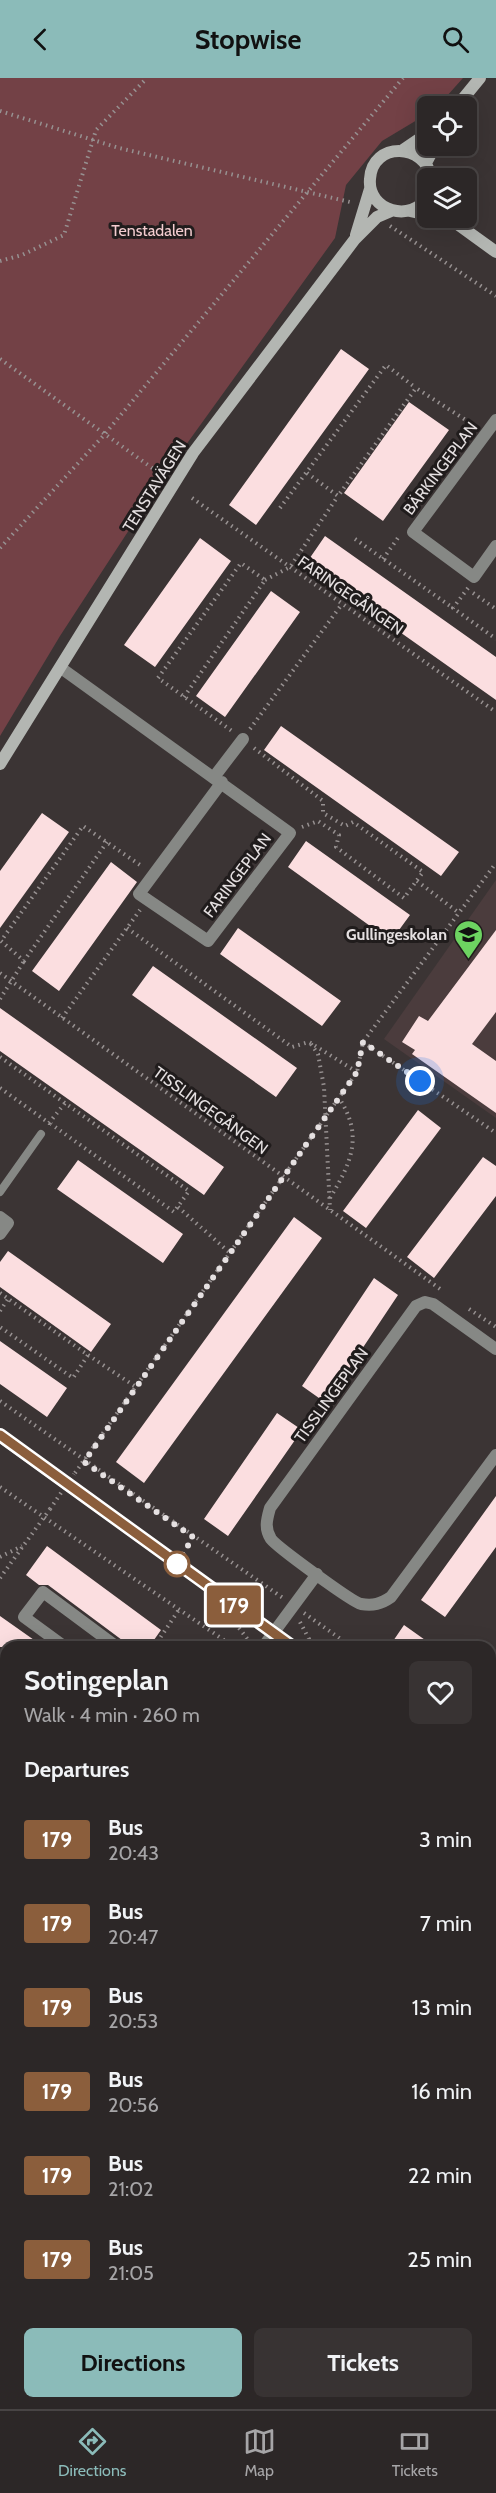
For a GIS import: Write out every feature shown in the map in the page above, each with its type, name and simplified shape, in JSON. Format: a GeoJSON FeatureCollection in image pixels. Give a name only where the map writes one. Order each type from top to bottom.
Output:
{"type":"FeatureCollection","features":[{"type":"Feature","properties":{"kind":"street"},"geometry":{"type":"LineString","coordinates":[[465,96],[480,78]]}},
{"type":"Feature","properties":{"kind":"street"},"geometry":{"type":"LineString","coordinates":[[403,150],[417,140]]}},
{"type":"Feature","properties":{"kind":"street"},"geometry":{"type":"LineString","coordinates":[[403,150],[420,156],[428,168]]}},
{"type":"Feature","properties":{"kind":"street","name":"TENSTAVÄGEN"},"geometry":{"type":"LineString","coordinates":[[355,239],[366,210],[372,169],[377,160],[393,151],[403,150]]}},
{"type":"Feature","properties":{"kind":"street"},"geometry":{"type":"LineString","coordinates":[[426,163],[430,156]]}},
{"type":"Feature","properties":{"kind":"street"},"geometry":{"type":"LineString","coordinates":[[370,189],[375,198],[391,211],[417,213]]}},
{"type":"Feature","properties":{"kind":"street"},"geometry":{"type":"LineString","coordinates":[[410,211],[417,208]]}},
{"type":"Feature","properties":{"kind":"street","name":"TENSTAVÄGEN"},"geometry":{"type":"LineString","coordinates":[[0,764],[193,453],[355,239],[377,217],[391,211]]}},
{"type":"Feature","properties":{"kind":"street"},"geometry":{"type":"LineString","coordinates":[[463,228],[496,252]]}},
{"type":"Feature","properties":{"kind":"street","name":"BÄRKINGEPLAN"},"geometry":{"type":"LineString","coordinates":[[496,420],[413,532],[474,577],[496,546]]}},
{"type":"Feature","properties":{"kind":"street","name":"FARINGEPLAN"},"geometry":{"type":"LineString","coordinates":[[61,668],[290,832],[208,941],[147,900]]}},
{"type":"Feature","properties":{"kind":"street"},"geometry":{"type":"LineString","coordinates":[[147,900],[139,894],[218,780],[243,738]]}},
{"type":"Feature","properties":{"kind":"street"},"geometry":{"type":"LineString","coordinates":[[0,1217],[8,1223],[0,1234]]}},
{"type":"Feature","properties":{"kind":"street","name":"TISSLINGEPLAN"},"geometry":{"type":"LineString","coordinates":[[496,1349],[433,1304],[425,1302],[416,1306],[270,1508],[266,1523],[271,1539],[359,1604],[380,1605],[391,1597],[496,1455]]}},
{"type":"Feature","properties":{"kind":"street"},"geometry":{"type":"LineString","coordinates":[[0,1436],[286,1641]]}},
{"type":"Feature","properties":{"kind":"street"},"geometry":{"type":"LineString","coordinates":[[267,1641],[317,1574]]}},
{"type":"Feature","properties":{"kind":"street"},"geometry":{"type":"LineString","coordinates":[[57,1641],[24,1617],[43,1592],[109,1641]]}},
{"type":"Feature","properties":{"kind":"lane"},"geometry":{"type":"LineString","coordinates":[[0,1192],[41,1134]]}},
{"type":"Feature","properties":{"kind":"path"},"geometry":{"type":"LineString","coordinates":[[0,261],[22,255],[64,235],[96,130],[147,78]]}},
{"type":"Feature","properties":{"kind":"path"},"geometry":{"type":"LineString","coordinates":[[0,548],[104,435],[403,78]]}},
{"type":"Feature","properties":{"kind":"path"},"geometry":{"type":"LineString","coordinates":[[0,111],[93,140],[356,203],[366,210]]}},
{"type":"Feature","properties":{"kind":"path"},"geometry":{"type":"LineString","coordinates":[[377,217],[496,296]]}},
{"type":"Feature","properties":{"kind":"path"},"geometry":{"type":"LineString","coordinates":[[0,359],[162,476]]}},
{"type":"Feature","properties":{"kind":"path"},"geometry":{"type":"LineString","coordinates":[[280,508],[386,365],[416,388],[486,433]]}},
{"type":"Feature","properties":{"kind":"path"},"geometry":{"type":"LineString","coordinates":[[184,697],[265,580],[290,567],[338,495],[416,388]]}},
{"type":"Feature","properties":{"kind":"path"},"geometry":{"type":"LineString","coordinates":[[307,473],[338,495]]}},
{"type":"Feature","properties":{"kind":"path","name":"FARINGEGÅNGEN"},"geometry":{"type":"LineString","coordinates":[[192,498],[496,712]]}},
{"type":"Feature","properties":{"kind":"path"},"geometry":{"type":"LineString","coordinates":[[384,560],[405,529],[413,532]]}},
{"type":"Feature","properties":{"kind":"path"},"geometry":{"type":"LineString","coordinates":[[355,539],[496,639]]}},
{"type":"Feature","properties":{"kind":"path"},"geometry":{"type":"LineString","coordinates":[[265,580],[241,563],[158,678],[243,738],[323,801],[323,813],[318,821],[290,832]]}},
{"type":"Feature","properties":{"kind":"path"},"geometry":{"type":"LineString","coordinates":[[453,608],[468,589],[496,609]]}},
{"type":"Feature","properties":{"kind":"path"},"geometry":{"type":"LineString","coordinates":[[243,738],[342,604]]}},
{"type":"Feature","properties":{"kind":"path"},"geometry":{"type":"LineString","coordinates":[[318,821],[339,835],[336,847],[404,898],[423,872],[353,822],[345,826],[323,813]]}},
{"type":"Feature","properties":{"kind":"path"},"geometry":{"type":"LineString","coordinates":[[24,961],[1,941],[83,826],[154,874]]}},
{"type":"Feature","properties":{"kind":"path"},"geometry":{"type":"LineString","coordinates":[[0,999],[107,842]]}},
{"type":"Feature","properties":{"kind":"path"},"geometry":{"type":"LineString","coordinates":[[0,1578],[357,1072],[363,1042],[496,863]]}},
{"type":"Feature","properties":{"kind":"path"},"geometry":{"type":"LineString","coordinates":[[417,881],[459,913]]}},
{"type":"Feature","properties":{"kind":"path"},"geometry":{"type":"LineString","coordinates":[[62,1018],[147,900]]}},
{"type":"Feature","properties":{"kind":"path"},"geometry":{"type":"LineString","coordinates":[[127,928],[292,1047],[309,1042],[357,1072]]}},
{"type":"Feature","properties":{"kind":"path","name":"TISSLINGEGÅNGEN"},"geometry":{"type":"LineString","coordinates":[[0,973],[447,1293]]}},
{"type":"Feature","properties":{"kind":"path"},"geometry":{"type":"LineString","coordinates":[[309,1042],[318,1054],[327,1115],[326,1153],[330,1211]]}},
{"type":"Feature","properties":{"kind":"path"},"geometry":{"type":"LineString","coordinates":[[363,1042],[496,1133]]}},
{"type":"Feature","properties":{"kind":"path"},"geometry":{"type":"LineString","coordinates":[[0,1057],[189,1191],[174,1212],[0,1088]]}},
{"type":"Feature","properties":{"kind":"path"},"geometry":{"type":"LineString","coordinates":[[329,1199],[353,1154],[348,1112],[339,1098]]}},
{"type":"Feature","properties":{"kind":"path"},"geometry":{"type":"LineString","coordinates":[[41,1134],[65,1103]]}},
{"type":"Feature","properties":{"kind":"path"},"geometry":{"type":"LineString","coordinates":[[178,1207],[230,1253]]}},
{"type":"Feature","properties":{"kind":"path"},"geometry":{"type":"LineString","coordinates":[[0,1293],[136,1387]]}},
{"type":"Feature","properties":{"kind":"path"},"geometry":{"type":"LineString","coordinates":[[0,1311],[8,1299]]}},
{"type":"Feature","properties":{"kind":"path"},"geometry":{"type":"LineString","coordinates":[[467,1307],[496,1327]]}},
{"type":"Feature","properties":{"kind":"path"},"geometry":{"type":"LineString","coordinates":[[0,1327],[73,1378],[88,1355]]}},
{"type":"Feature","properties":{"kind":"path"},"geometry":{"type":"LineString","coordinates":[[0,1401],[84,1462],[285,1599],[278,1604]]}},
{"type":"Feature","properties":{"kind":"path"},"geometry":{"type":"LineString","coordinates":[[0,1487],[43,1519],[180,1608],[226,1641]]}},
{"type":"Feature","properties":{"kind":"path"},"geometry":{"type":"LineString","coordinates":[[0,1557],[23,1545]]}},
{"type":"Feature","properties":{"kind":"path"},"geometry":{"type":"LineString","coordinates":[[158,1641],[180,1608]]}},
{"type":"Feature","properties":{"kind":"path"},"geometry":{"type":"LineString","coordinates":[[303,1612],[344,1641]]}},
{"type":"Feature","properties":{"kind":"shaded area","name":"Gullingeskolan"},"geometry":{"type":"Polygon","coordinates":[[[496,880],[496,1118],[384,1039],[496,880]]]}},
{"type":"Feature","properties":{"kind":"green space","name":"Tenstadalen"},"geometry":{"type":"Polygon","coordinates":[[[0,78],[463,78],[447,96],[417,96],[417,120],[382,141],[346,185],[335,238],[170,467],[60,636],[0,736],[0,78]]]}},
{"type":"Feature","properties":{"kind":"building"},"geometry":{"type":"Polygon","coordinates":[[[341,349],[369,369],[256,525],[229,505],[341,349]]]}},
{"type":"Feature","properties":{"kind":"building"},"geometry":{"type":"Polygon","coordinates":[[[409,402],[449,430],[383,521],[344,493],[409,402]]]}},
{"type":"Feature","properties":{"kind":"building"},"geometry":{"type":"Polygon","coordinates":[[[325,536],[496,657],[496,700],[305,565],[325,536]]]}},
{"type":"Feature","properties":{"kind":"building"},"geometry":{"type":"Polygon","coordinates":[[[200,538],[231,561],[155,667],[124,645],[200,538]]]}},
{"type":"Feature","properties":{"kind":"building"},"geometry":{"type":"Polygon","coordinates":[[[271,591],[300,612],[225,717],[196,696],[271,591]]]}},
{"type":"Feature","properties":{"kind":"building"},"geometry":{"type":"Polygon","coordinates":[[[281,726],[459,852],[441,876],[264,750],[281,726]]]}},
{"type":"Feature","properties":{"kind":"building"},"geometry":{"type":"Polygon","coordinates":[[[42,813],[69,832],[0,928],[0,871],[42,813]]]}},
{"type":"Feature","properties":{"kind":"building"},"geometry":{"type":"Polygon","coordinates":[[[306,841],[410,915],[391,941],[288,867],[306,841]]]}},
{"type":"Feature","properties":{"kind":"building"},"geometry":{"type":"Polygon","coordinates":[[[111,862],[137,882],[59,991],[32,971],[111,862]]]}},
{"type":"Feature","properties":{"kind":"building"},"geometry":{"type":"Polygon","coordinates":[[[238,928],[341,1001],[322,1026],[220,954],[238,928]]]}},
{"type":"Feature","properties":{"kind":"building"},"geometry":{"type":"Polygon","coordinates":[[[496,930],[496,1012],[472,1044],[496,1061],[496,1113],[412,1054],[415,1050],[402,1042],[419,1016],[428,1021],[496,930]]]}},
{"type":"Feature","properties":{"kind":"building"},"geometry":{"type":"Polygon","coordinates":[[[153,966],[297,1068],[276,1097],[132,995],[153,966]]]}},
{"type":"Feature","properties":{"kind":"building"},"geometry":{"type":"Polygon","coordinates":[[[0,1008],[224,1167],[204,1195],[0,1051],[0,1008]]]}},
{"type":"Feature","properties":{"kind":"building"},"geometry":{"type":"Polygon","coordinates":[[[418,1110],[441,1128],[366,1228],[343,1211],[418,1110]]]}},
{"type":"Feature","properties":{"kind":"building"},"geometry":{"type":"Polygon","coordinates":[[[483,1157],[496,1166],[496,1196],[434,1278],[407,1257],[483,1157]]]}},
{"type":"Feature","properties":{"kind":"building"},"geometry":{"type":"Polygon","coordinates":[[[78,1160],[183,1234],[163,1263],[57,1189],[78,1160]]]}},
{"type":"Feature","properties":{"kind":"building"},"geometry":{"type":"Polygon","coordinates":[[[294,1217],[322,1238],[144,1483],[116,1462],[294,1217]]]}},
{"type":"Feature","properties":{"kind":"building"},"geometry":{"type":"Polygon","coordinates":[[[8,1251],[111,1324],[91,1352],[0,1287],[0,1262],[8,1251]]]}},
{"type":"Feature","properties":{"kind":"building"},"geometry":{"type":"Polygon","coordinates":[[[374,1278],[398,1295],[326,1403],[302,1386],[374,1278]]]}},
{"type":"Feature","properties":{"kind":"building"},"geometry":{"type":"Polygon","coordinates":[[[0,1341],[67,1388],[47,1417],[0,1384],[0,1341]]]}},
{"type":"Feature","properties":{"kind":"building"},"geometry":{"type":"Polygon","coordinates":[[[277,1413],[302,1430],[228,1536],[204,1519],[277,1413]]]}},
{"type":"Feature","properties":{"kind":"building"},"geometry":{"type":"Polygon","coordinates":[[[496,1496],[496,1547],[445,1617],[421,1600],[496,1496]]]}},
{"type":"Feature","properties":{"kind":"building"},"geometry":{"type":"Polygon","coordinates":[[[47,1546],[161,1630],[153,1641],[122,1641],[48,1585],[39,1585],[26,1575],[47,1546]]]}},
{"type":"Feature","properties":{"kind":"building"},"geometry":{"type":"Polygon","coordinates":[[[0,1616],[35,1641],[0,1641],[0,1616]]]}},
{"type":"Feature","properties":{"kind":"building"},"geometry":{"type":"Polygon","coordinates":[[[404,1625],[427,1641],[393,1641],[404,1625]]]}},
{"type":"Feature","properties":{"kind":"bus line","name":"179"},"geometry":{"type":"LineString","coordinates":[[0,1435],[286,1641]]}},
{"type":"Feature","properties":{"kind":"place","name":"Gullingeskolan"},"geometry":{"type":"Point","coordinates":[468,960]}},
{"type":"Feature","properties":{"kind":"route"},"geometry":{"type":"LineString","coordinates":[[177,1564],[193,1537],[84,1462],[357,1072],[363,1042],[420,1081]]}}]}
